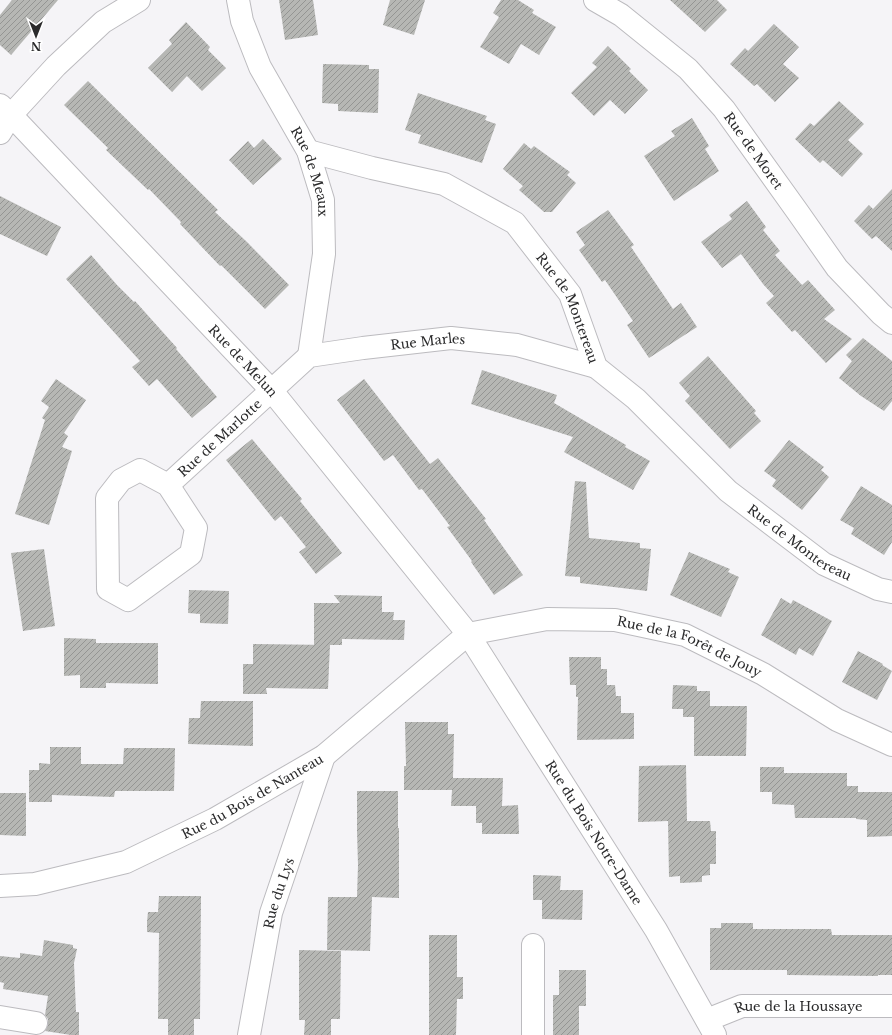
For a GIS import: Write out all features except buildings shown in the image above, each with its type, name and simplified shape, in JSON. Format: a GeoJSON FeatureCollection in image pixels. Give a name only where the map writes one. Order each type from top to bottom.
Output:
{"type":"FeatureCollection","features":[{"type":"Feature","properties":{"kind":"street"},"geometry":{"type":"LineString","coordinates":[[4,118],[61,61],[103,22],[138,0]]}},
{"type":"Feature","properties":{"kind":"street","name":"Rue de Meaux"},"geometry":{"type":"LineString","coordinates":[[238,0],[242,21],[260,67],[308,151],[323,200],[324,254],[309,356]]}},
{"type":"Feature","properties":{"kind":"street","name":"Rue de Moret"},"geometry":{"type":"LineString","coordinates":[[595,0],[621,15],[688,70],[724,109],[837,268],[881,314],[892,323]]}},
{"type":"Feature","properties":{"kind":"street","name":"Rue de Melun"},"geometry":{"type":"LineString","coordinates":[[4,118],[272,391],[468,634]]}},
{"type":"Feature","properties":{"kind":"street","name":"Rue de Montereau"},"geometry":{"type":"LineString","coordinates":[[308,151],[372,168],[444,184],[515,222],[570,294],[596,367],[636,398],[728,491],[824,564],[878,589],[892,592]]}},
{"type":"Feature","properties":{"kind":"street","name":"Rue Marles"},"geometry":{"type":"LineString","coordinates":[[309,356],[452,338],[517,345],[596,367]]}},
{"type":"Feature","properties":{"kind":"street"},"geometry":{"type":"LineString","coordinates":[[272,391],[309,356]]}},
{"type":"Feature","properties":{"kind":"street","name":"Rue de Marlotte"},"geometry":{"type":"LineString","coordinates":[[168,485],[272,391]]}},
{"type":"Feature","properties":{"kind":"street","name":"Rue de Marlotte"},"geometry":{"type":"LineString","coordinates":[[140,470],[168,485],[196,528],[191,554],[128,600],[108,589],[107,498],[121,480],[140,470]]}},
{"type":"Feature","properties":{"kind":"street","name":"Rue de la Forêt de Jouy"},"geometry":{"type":"LineString","coordinates":[[468,634],[547,619],[615,620],[686,635],[763,674],[837,720],[892,745]]}},
{"type":"Feature","properties":{"kind":"street","name":"Rue du Bois de Nanteau"},"geometry":{"type":"LineString","coordinates":[[0,886],[35,884],[126,862],[215,819],[324,756],[468,634]]}},
{"type":"Feature","properties":{"kind":"street","name":"Rue du Bois Notre-Dame"},"geometry":{"type":"LineString","coordinates":[[468,634],[656,930],[711,1028]]}},
{"type":"Feature","properties":{"kind":"street","name":"Rue du Lys"},"geometry":{"type":"LineString","coordinates":[[249,1035],[271,913],[324,756]]}},
{"type":"Feature","properties":{"kind":"street"},"geometry":{"type":"LineString","coordinates":[[533,945],[533,1035]]}},
{"type":"Feature","properties":{"kind":"street","name":"Rue de la Houssaye"},"geometry":{"type":"LineString","coordinates":[[711,1028],[742,1006],[892,1006]]}},
{"type":"Feature","properties":{"kind":"street"},"geometry":{"type":"LineString","coordinates":[[0,1017],[36,1023]]}}]}
